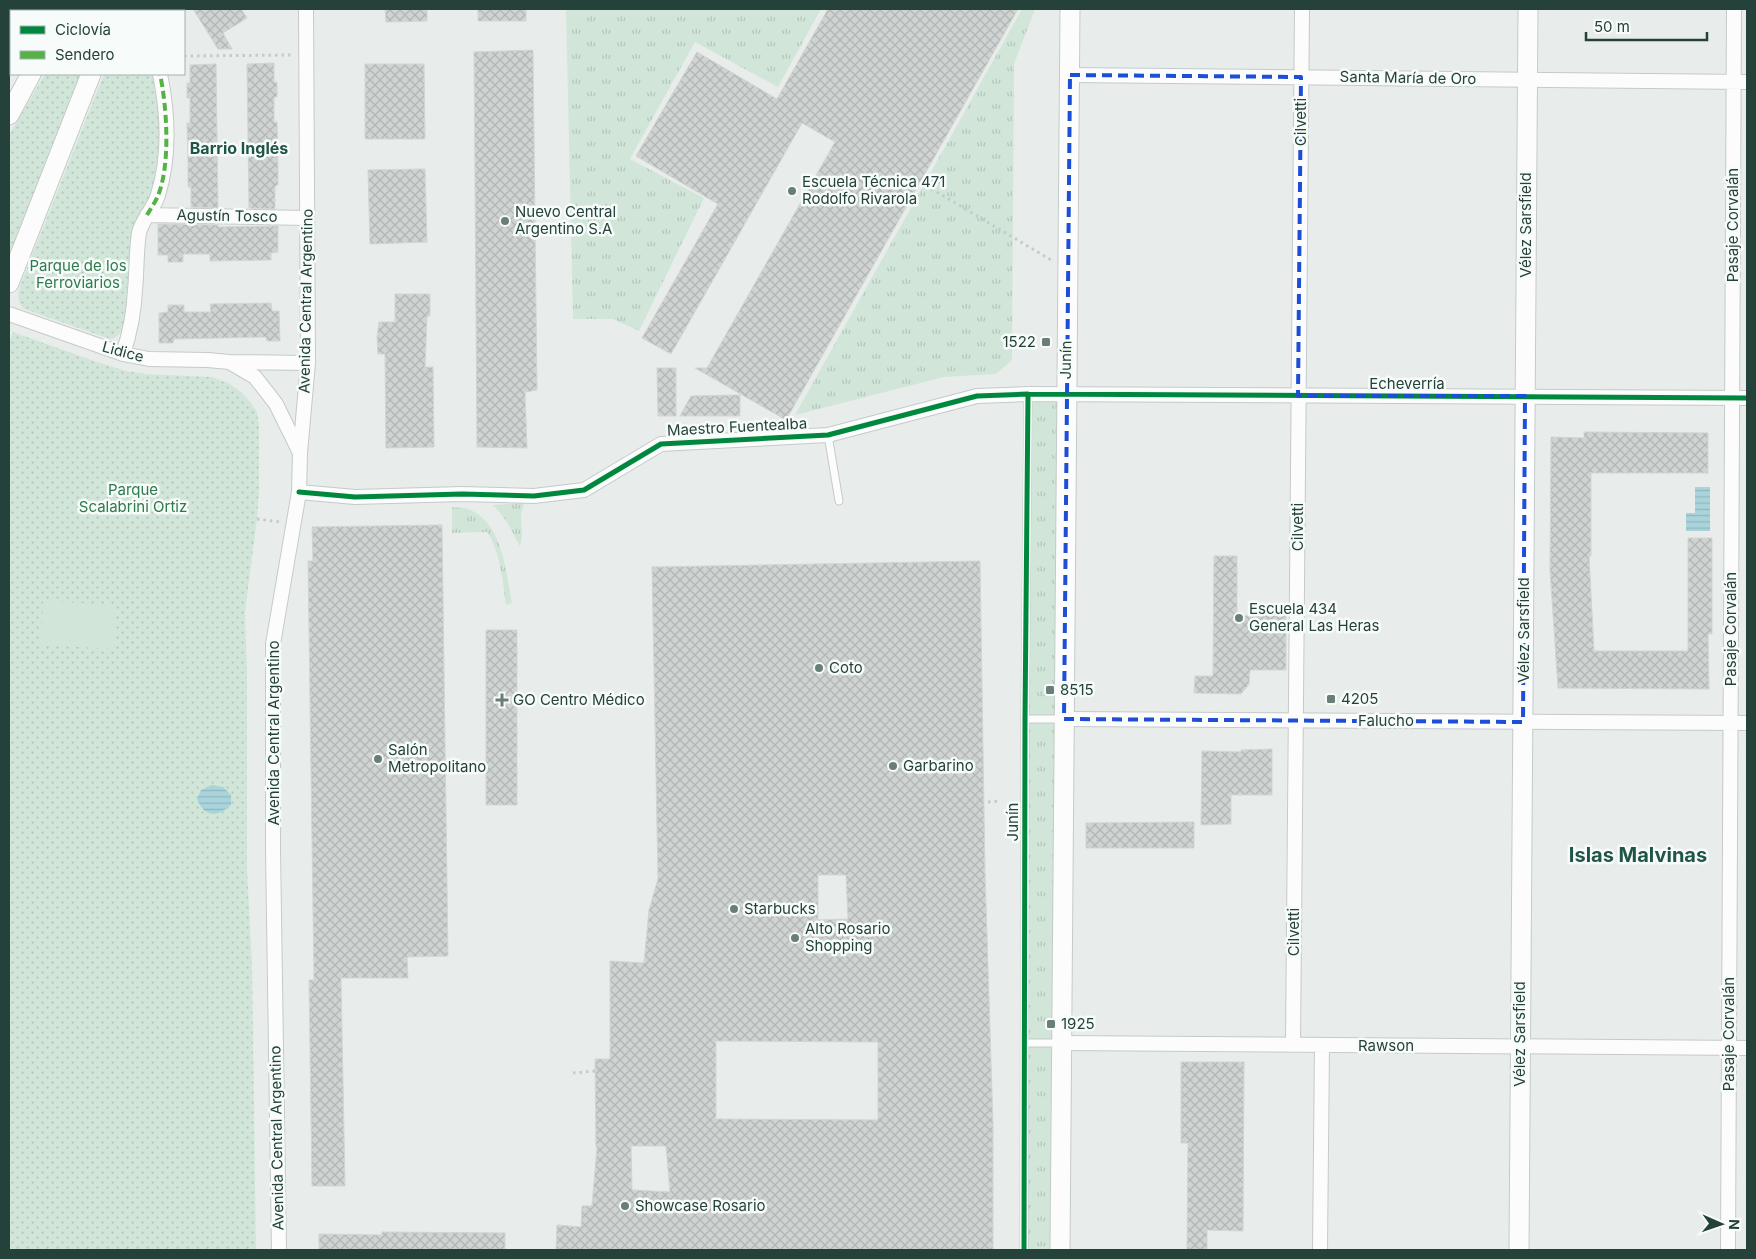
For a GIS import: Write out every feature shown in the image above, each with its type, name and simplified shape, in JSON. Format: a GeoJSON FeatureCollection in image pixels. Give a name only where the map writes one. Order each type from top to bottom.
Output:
{"type":"FeatureCollection","features":[{"type":"Feature","properties":{"kind":"main road","name":"Junín"},"geometry":{"type":"LineString","coordinates":[[1060,1250],[1070,9]]}},
{"type":"Feature","properties":{"kind":"main road","name":"Vélez Sarsfield"},"geometry":{"type":"LineString","coordinates":[[1519,1250],[1528,9]]}},
{"type":"Feature","properties":{"kind":"main road"},"geometry":{"type":"LineString","coordinates":[[9,115],[30,75]]}},
{"type":"Feature","properties":{"kind":"main road"},"geometry":{"type":"LineString","coordinates":[[9,283],[91,75]]}},
{"type":"Feature","properties":{"kind":"street","name":"Avenida Central Argentino"},"geometry":{"type":"LineString","coordinates":[[279,1250],[273,849],[273,644],[299,492],[300,454],[308,363],[306,9]]}},
{"type":"Feature","properties":{"kind":"street","name":"Cilvetti"},"geometry":{"type":"LineString","coordinates":[[1293,1045],[1302,9]]}},
{"type":"Feature","properties":{"kind":"street","name":"Pasaje Corvalán"},"geometry":{"type":"LineString","coordinates":[[1728,1250],[1732,398],[1740,81],[1734,9]]}},
{"type":"Feature","properties":{"kind":"street"},"geometry":{"type":"LineString","coordinates":[[123,354],[130,331],[140,230],[146,215],[157,198],[163,173],[166,150],[166,117],[160,75]]}},
{"type":"Feature","properties":{"kind":"street","name":"Santa María de Oro"},"geometry":{"type":"LineString","coordinates":[[1070,75],[1740,81]]}},
{"type":"Feature","properties":{"kind":"street","name":"Agustín Tosco"},"geometry":{"type":"LineString","coordinates":[[146,215],[307,218]]}},
{"type":"Feature","properties":{"kind":"street","name":"Lidice"},"geometry":{"type":"LineString","coordinates":[[13,318],[123,354],[149,359],[308,363]]}},
{"type":"Feature","properties":{"kind":"street","name":"Lidice"},"geometry":{"type":"LineString","coordinates":[[229,362],[254,377],[276,404],[300,454]]}},
{"type":"Feature","properties":{"kind":"street","name":"Echeverría"},"geometry":{"type":"LineString","coordinates":[[1066,395],[1747,398]]}},
{"type":"Feature","properties":{"kind":"street","name":"Maestro Fuentealba"},"geometry":{"type":"LineString","coordinates":[[299,492],[355,497],[462,494],[534,496],[584,490],[661,444],[828,435],[977,396],[1066,395]]}},
{"type":"Feature","properties":{"kind":"street","name":"Falucho"},"geometry":{"type":"LineString","coordinates":[[1064,719],[1747,723]]}},
{"type":"Feature","properties":{"kind":"street","name":"Rawson"},"geometry":{"type":"LineString","coordinates":[[1061,1043],[1747,1048]]}},
{"type":"Feature","properties":{"kind":"street"},"geometry":{"type":"LineString","coordinates":[[1320,1250],[1322,1045]]}},
{"type":"Feature","properties":{"kind":"lane","name":"Junín"},"geometry":{"type":"LineString","coordinates":[[1024,1250],[1028,394]]}},
{"type":"Feature","properties":{"kind":"lane"},"geometry":{"type":"LineString","coordinates":[[828,435],[839,501]]}},
{"type":"Feature","properties":{"kind":"lane","name":"Falucho"},"geometry":{"type":"LineString","coordinates":[[1025,719],[1064,719]]}},
{"type":"Feature","properties":{"kind":"lane","name":"Rawson"},"geometry":{"type":"LineString","coordinates":[[1025,1043],[1061,1043]]}},
{"type":"Feature","properties":{"kind":"path"},"geometry":{"type":"LineString","coordinates":[[185,56],[306,55]]}},
{"type":"Feature","properties":{"kind":"path"},"geometry":{"type":"LineString","coordinates":[[920,182],[1068,269]]}},
{"type":"Feature","properties":{"kind":"path"},"geometry":{"type":"LineString","coordinates":[[257,519],[293,525]]}},
{"type":"Feature","properties":{"kind":"path"},"geometry":{"type":"LineString","coordinates":[[988,802],[1000,801]]}},
{"type":"Feature","properties":{"kind":"path"},"geometry":{"type":"LineString","coordinates":[[573,1073],[595,1071]]}},
{"type":"Feature","properties":{"kind":"highlighted area"},"geometry":{"type":"Polygon","coordinates":[[[1070,75],[1301,77],[1298,396],[1525,396],[1523,722],[1064,719],[1070,75]]]}},
{"type":"Feature","properties":{"kind":"green space"},"geometry":{"type":"Polygon","coordinates":[[[566,9],[821,9],[778,87],[695,42],[630,159],[704,198],[639,331],[613,319],[573,319],[566,9]]]}},
{"type":"Feature","properties":{"kind":"green space"},"geometry":{"type":"Polygon","coordinates":[[[1022,9],[1035,9],[1014,64],[1012,360],[996,374],[944,377],[795,415],[1022,9]]]}},
{"type":"Feature","properties":{"kind":"green space","name":"Parque de los Ferroviarios"},"geometry":{"type":"Polygon","coordinates":[[[44,75],[82,75],[9,255],[9,135],[44,75]]]}},
{"type":"Feature","properties":{"kind":"green space","name":"Parque de los Ferroviarios"},"geometry":{"type":"Polygon","coordinates":[[[104,75],[152,75],[159,114],[156,182],[153,194],[131,245],[124,326],[120,333],[110,339],[24,309],[19,301],[20,286],[104,75]]]}},
{"type":"Feature","properties":{"kind":"green space","name":"Parque Scalabrini Ortiz"},"geometry":{"type":"Polygon","coordinates":[[[13,332],[126,371],[146,374],[212,377],[228,383],[242,393],[257,412],[259,426],[259,490],[245,611],[247,674],[247,869],[252,964],[256,1250],[9,1250],[9,342],[13,332]]]}},
{"type":"Feature","properties":{"kind":"green space"},"geometry":{"type":"Polygon","coordinates":[[[1028,394],[1066,395],[1060,1250],[1024,1250],[1028,394]]]}},
{"type":"Feature","properties":{"kind":"green space"},"geometry":{"type":"Polygon","coordinates":[[[524,503],[521,515],[522,536],[520,547],[505,520],[493,505],[524,503]]]}},
{"type":"Feature","properties":{"kind":"green space"},"geometry":{"type":"Polygon","coordinates":[[[452,507],[468,509],[480,516],[489,525],[501,550],[512,603],[506,605],[498,557],[487,532],[452,533],[452,507]]]}},
{"type":"Feature","properties":{"kind":"green space"},"geometry":{"type":"Polygon","coordinates":[[[43,601],[117,605],[115,649],[41,645],[43,601]]]}},
{"type":"Feature","properties":{"kind":"water"},"geometry":{"type":"Polygon","coordinates":[[[1695,487],[1710,487],[1710,531],[1686,531],[1686,513],[1695,513],[1695,487]]]}},
{"type":"Feature","properties":{"kind":"water"},"geometry":{"type":"Polygon","coordinates":[[[212,785],[223,787],[231,795],[231,805],[216,814],[211,814],[203,809],[197,799],[201,790],[212,785]]]}},
{"type":"Feature","properties":{"kind":"building"},"geometry":{"type":"Polygon","coordinates":[[[193,9],[241,9],[247,18],[223,33],[232,49],[218,49],[193,9]]]}},
{"type":"Feature","properties":{"kind":"building"},"geometry":{"type":"Polygon","coordinates":[[[385,9],[427,9],[427,21],[386,22],[385,9]]]}},
{"type":"Feature","properties":{"kind":"building"},"geometry":{"type":"Polygon","coordinates":[[[478,9],[526,9],[526,21],[478,21],[478,9]]]}},
{"type":"Feature","properties":{"kind":"building"},"geometry":{"type":"Polygon","coordinates":[[[828,9],[1018,9],[786,420],[695,368],[707,368],[835,142],[802,123],[671,354],[642,338],[718,204],[636,156],[697,52],[777,99],[828,9]]]}},
{"type":"Feature","properties":{"kind":"building","name":"Nuevo Central Argentino S.A"},"geometry":{"type":"Polygon","coordinates":[[[533,50],[537,390],[525,392],[527,448],[477,447],[474,52],[533,50]]]}},
{"type":"Feature","properties":{"kind":"building"},"geometry":{"type":"Polygon","coordinates":[[[274,63],[274,82],[277,82],[277,97],[274,97],[274,122],[277,122],[278,170],[278,185],[275,186],[275,209],[249,208],[247,64],[274,63]]]}},
{"type":"Feature","properties":{"kind":"building"},"geometry":{"type":"Polygon","coordinates":[[[216,64],[218,208],[191,207],[191,187],[188,187],[187,123],[190,123],[190,98],[187,98],[187,83],[190,83],[190,65],[216,64]]]}},
{"type":"Feature","properties":{"kind":"building"},"geometry":{"type":"Polygon","coordinates":[[[365,64],[424,64],[425,139],[365,139],[365,64]]]}},
{"type":"Feature","properties":{"kind":"building"},"geometry":{"type":"Polygon","coordinates":[[[425,169],[427,242],[370,244],[368,170],[425,169]]]}},
{"type":"Feature","properties":{"kind":"building"},"geometry":{"type":"Polygon","coordinates":[[[158,224],[218,225],[218,227],[278,226],[278,252],[271,253],[271,260],[210,261],[210,254],[183,254],[183,262],[168,262],[168,255],[158,255],[158,224]]]}},
{"type":"Feature","properties":{"kind":"building"},"geometry":{"type":"Polygon","coordinates":[[[395,294],[430,294],[430,316],[427,316],[425,367],[433,367],[434,447],[386,448],[385,354],[378,354],[377,338],[379,322],[395,322],[395,294]]]}},
{"type":"Feature","properties":{"kind":"building"},"geometry":{"type":"Polygon","coordinates":[[[271,303],[272,311],[279,311],[280,341],[267,341],[266,337],[174,339],[173,343],[159,343],[159,313],[168,312],[168,305],[184,305],[184,312],[211,312],[210,304],[271,303]]]}},
{"type":"Feature","properties":{"kind":"building"},"geometry":{"type":"Polygon","coordinates":[[[657,368],[676,368],[676,416],[658,416],[657,368]]]}},
{"type":"Feature","properties":{"kind":"building"},"geometry":{"type":"Polygon","coordinates":[[[740,395],[740,416],[680,416],[691,396],[740,395]]]}},
{"type":"Feature","properties":{"kind":"building"},"geometry":{"type":"Polygon","coordinates":[[[1584,432],[1708,433],[1708,473],[1591,473],[1591,556],[1589,556],[1594,651],[1688,651],[1688,538],[1712,538],[1712,634],[1708,634],[1709,689],[1558,688],[1550,570],[1551,437],[1584,438],[1584,432]]]}},
{"type":"Feature","properties":{"kind":"building","name":"Salón Metropolitano"},"geometry":{"type":"Polygon","coordinates":[[[442,525],[448,956],[407,957],[408,978],[341,978],[345,1186],[312,1186],[309,980],[314,980],[308,561],[313,561],[312,527],[442,525]]]}},
{"type":"Feature","properties":{"kind":"building"},"geometry":{"type":"Polygon","coordinates":[[[1214,556],[1237,556],[1237,616],[1286,615],[1286,670],[1250,670],[1249,684],[1241,694],[1194,693],[1195,676],[1213,676],[1214,556]]]}},
{"type":"Feature","properties":{"kind":"building"},"geometry":{"type":"Polygon","coordinates":[[[980,561],[985,872],[993,1124],[993,1250],[556,1250],[557,1225],[581,1227],[582,1206],[592,1206],[597,1147],[595,1059],[610,1059],[610,961],[644,963],[649,910],[658,879],[652,567],[980,561]],[[818,875],[818,920],[848,919],[846,875],[818,875]],[[716,1041],[716,1119],[878,1120],[878,1042],[716,1041]],[[631,1146],[632,1190],[670,1192],[666,1146],[631,1146]]]}},
{"type":"Feature","properties":{"kind":"building","name":"GO Centro Médico"},"geometry":{"type":"Polygon","coordinates":[[[486,630],[517,630],[517,805],[486,805],[486,630]]]}},
{"type":"Feature","properties":{"kind":"building"},"geometry":{"type":"Polygon","coordinates":[[[1272,749],[1272,795],[1231,795],[1231,824],[1201,825],[1202,751],[1241,752],[1241,750],[1272,749]]]}},
{"type":"Feature","properties":{"kind":"building"},"geometry":{"type":"Polygon","coordinates":[[[1194,822],[1194,848],[1086,848],[1086,823],[1194,822]]]}},
{"type":"Feature","properties":{"kind":"building"},"geometry":{"type":"Polygon","coordinates":[[[1181,1062],[1244,1062],[1243,1231],[1207,1230],[1207,1250],[1187,1250],[1188,1143],[1181,1143],[1181,1062]]]}},
{"type":"Feature","properties":{"kind":"building"},"geometry":{"type":"Polygon","coordinates":[[[382,1232],[505,1233],[505,1250],[319,1250],[319,1234],[382,1235],[382,1232]]]}},
{"type":"Feature","properties":{"kind":"marked path"},"geometry":{"type":"LineString","coordinates":[[147,215],[157,198],[166,154],[166,120],[160,75]]}},
{"type":"Feature","properties":{"kind":"cycle path"},"geometry":{"type":"LineString","coordinates":[[299,492],[355,497],[462,494],[534,496],[584,490],[661,444],[828,435],[977,396],[1028,394],[1747,398]]}},
{"type":"Feature","properties":{"kind":"cycle path"},"geometry":{"type":"LineString","coordinates":[[1024,1250],[1028,394]]}},
{"type":"Feature","properties":{"kind":"place","name":"Escuela Técnica 471 Rodolfo Rivarola"},"geometry":{"type":"Point","coordinates":[792,191]}},
{"type":"Feature","properties":{"kind":"place","name":"Nuevo Central Argentino S.A"},"geometry":{"type":"Point","coordinates":[505,221]}},
{"type":"Feature","properties":{"kind":"place","name":"1522"},"geometry":{"type":"Point","coordinates":[1046,342]}},
{"type":"Feature","properties":{"kind":"place","name":"Escuela 434 General Las Heras"},"geometry":{"type":"Point","coordinates":[1239,618]}},
{"type":"Feature","properties":{"kind":"place","name":"Coto"},"geometry":{"type":"Point","coordinates":[819,668]}},
{"type":"Feature","properties":{"kind":"place","name":"8515"},"geometry":{"type":"Point","coordinates":[1050,690]}},
{"type":"Feature","properties":{"kind":"place","name":"4205"},"geometry":{"type":"Point","coordinates":[1331,699]}},
{"type":"Feature","properties":{"kind":"place","name":"GO Centro Médico"},"geometry":{"type":"Point","coordinates":[502,700]}},
{"type":"Feature","properties":{"kind":"place","name":"Salón Metropolitano"},"geometry":{"type":"Point","coordinates":[378,759]}},
{"type":"Feature","properties":{"kind":"place","name":"Garbarino"},"geometry":{"type":"Point","coordinates":[893,766]}},
{"type":"Feature","properties":{"kind":"place","name":"Starbucks"},"geometry":{"type":"Point","coordinates":[734,909]}},
{"type":"Feature","properties":{"kind":"place","name":"Alto Rosario Shopping"},"geometry":{"type":"Point","coordinates":[795,938]}},
{"type":"Feature","properties":{"kind":"place","name":"1925"},"geometry":{"type":"Point","coordinates":[1051,1024]}},
{"type":"Feature","properties":{"kind":"place","name":"Showcase Rosario"},"geometry":{"type":"Point","coordinates":[625,1206]}},
{"type":"Feature","properties":{"kind":"district","name":"Barrio Inglés"},"geometry":{"type":"Point","coordinates":[239,148]}},
{"type":"Feature","properties":{"kind":"district","name":"Islas Malvinas"},"geometry":{"type":"Point","coordinates":[1638,855]}}]}
